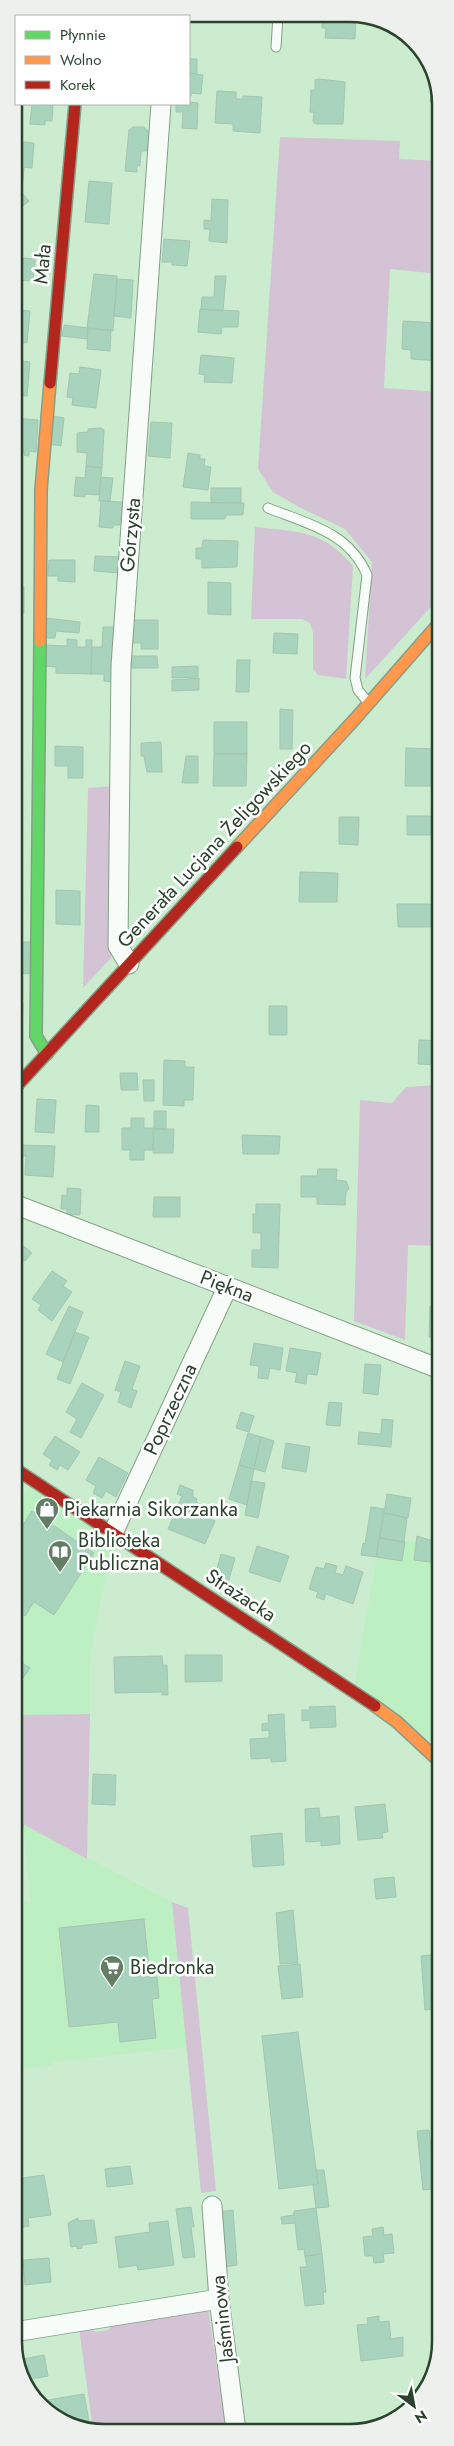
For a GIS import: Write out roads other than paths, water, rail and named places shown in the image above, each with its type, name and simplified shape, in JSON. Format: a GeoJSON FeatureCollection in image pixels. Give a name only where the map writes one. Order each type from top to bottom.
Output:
{"type":"FeatureCollection","features":[{"type":"Feature","properties":{"kind":"street","name":"Mała"},"geometry":{"type":"LineString","coordinates":[[46,1054],[36,1036],[41,490],[75,105]]}},
{"type":"Feature","properties":{"kind":"street","name":"Górzysta"},"geometry":{"type":"LineString","coordinates":[[129,964],[118,946],[121,666],[149,305],[161,105]]}},
{"type":"Feature","properties":{"kind":"street","name":"Generała Lucjana Żeligowskiego"},"geometry":{"type":"LineString","coordinates":[[23,1080],[432,631]]}},
{"type":"Feature","properties":{"kind":"street","name":"Piękna"},"geometry":{"type":"LineString","coordinates":[[23,1207],[432,1366]]}},
{"type":"Feature","properties":{"kind":"street","name":"Poprzeczna"},"geometry":{"type":"LineString","coordinates":[[112,1532],[228,1286]]}},
{"type":"Feature","properties":{"kind":"street","name":"Strażacka"},"geometry":{"type":"LineString","coordinates":[[22,1473],[375,1706],[397,1722],[432,1755]]}},
{"type":"Feature","properties":{"kind":"street","name":"Jaśminowa"},"geometry":{"type":"LineString","coordinates":[[212,2206],[219,2299],[235,2424]]}},
{"type":"Feature","properties":{"kind":"street"},"geometry":{"type":"LineString","coordinates":[[22,2331],[219,2299]]}},
{"type":"Feature","properties":{"kind":"lane"},"geometry":{"type":"LineString","coordinates":[[276,47],[278,22]]}},
{"type":"Feature","properties":{"kind":"lane"},"geometry":{"type":"LineString","coordinates":[[268,508],[340,538],[361,562],[367,575],[355,678],[358,690],[368,702]]}},
{"type":"Feature","properties":{"kind":"place","name":"Piekarnia Sikorzanka"},"geometry":{"type":"Point","coordinates":[47,1530]}},
{"type":"Feature","properties":{"kind":"place","name":"Biblioteka Publiczna"},"geometry":{"type":"Point","coordinates":[60,1573]}},
{"type":"Feature","properties":{"kind":"place","name":"Biedronka"},"geometry":{"type":"Point","coordinates":[112,1988]}}]}
